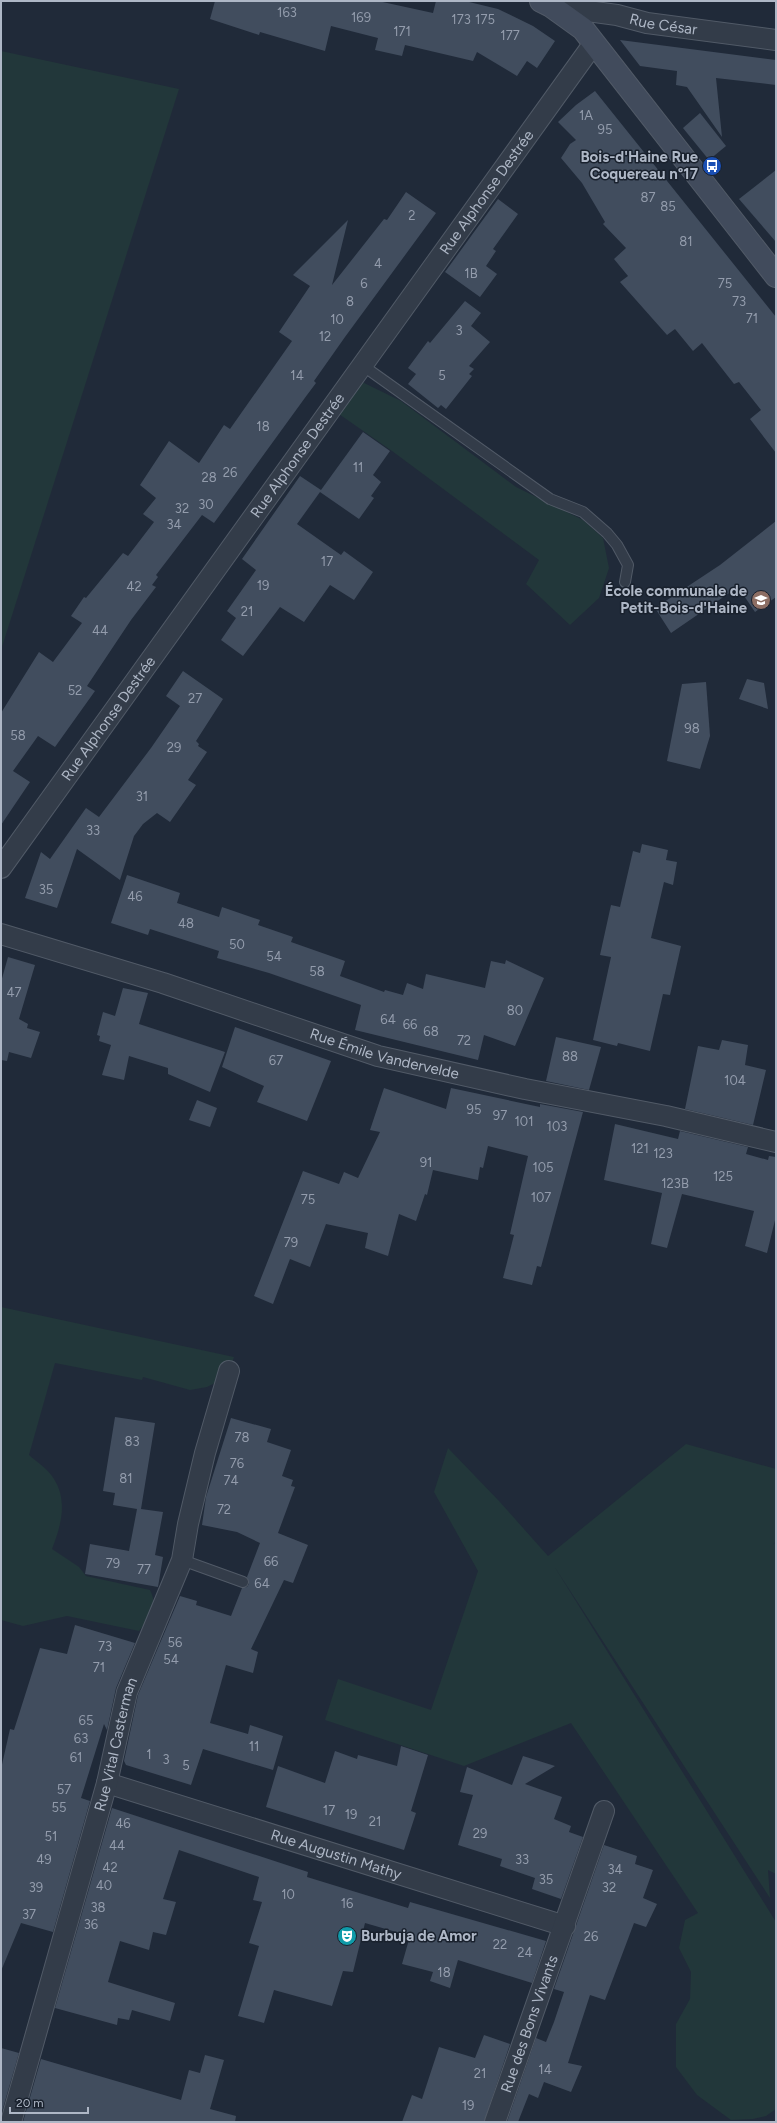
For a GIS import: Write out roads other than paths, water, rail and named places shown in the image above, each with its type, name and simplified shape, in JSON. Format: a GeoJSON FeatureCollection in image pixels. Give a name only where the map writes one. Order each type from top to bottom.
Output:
{"type":"FeatureCollection","features":[{"type":"Feature","properties":{"kind":"street","name":"Rue César"},"geometry":{"type":"LineString","coordinates":[[546,3],[618,8],[647,23],[776,40]]}},
{"type":"Feature","properties":{"kind":"street"},"geometry":{"type":"LineString","coordinates":[[546,3],[588,36],[776,276]]}},
{"type":"Feature","properties":{"kind":"street","name":"Rue Alphonse Destrée"},"geometry":{"type":"LineString","coordinates":[[1,868],[362,365],[588,36]]}},
{"type":"Feature","properties":{"kind":"street","name":"Rue Émile Vandervelde"},"geometry":{"type":"LineString","coordinates":[[1,934],[163,983],[384,1058],[525,1089],[666,1116],[776,1142]]}},
{"type":"Feature","properties":{"kind":"street","name":"Rue Vital Casterman"},"geometry":{"type":"LineString","coordinates":[[11,2122],[107,1783],[127,1692],[148,1636],[172,1587],[182,1560],[188,1524],[229,1371]]}},
{"type":"Feature","properties":{"kind":"street","name":"Rue Augustin Mathy"},"geometry":{"type":"LineString","coordinates":[[107,1783],[565,1926]]}},
{"type":"Feature","properties":{"kind":"street","name":"Rue des Bons Vivants"},"geometry":{"type":"LineString","coordinates":[[495,2122],[565,1926],[604,1811]]}},
{"type":"Feature","properties":{"kind":"lane"},"geometry":{"type":"LineString","coordinates":[[362,365],[550,499],[583,512],[599,525],[622,553],[628,565],[625,582]]}},
{"type":"Feature","properties":{"kind":"lane"},"geometry":{"type":"LineString","coordinates":[[182,1560],[243,1582]]}},
{"type":"Feature","properties":{"kind":"place","name":"Bois-d'Haine Rue Coquereau n°17"},"geometry":{"type":"Point","coordinates":[712,166]}},
{"type":"Feature","properties":{"kind":"place","name":"École communale de Petit-Bois-d'Haine"},"geometry":{"type":"Point","coordinates":[761,600]}},
{"type":"Feature","properties":{"kind":"place","name":"Burbuja de Amor"},"geometry":{"type":"Point","coordinates":[347,1936]}}]}
